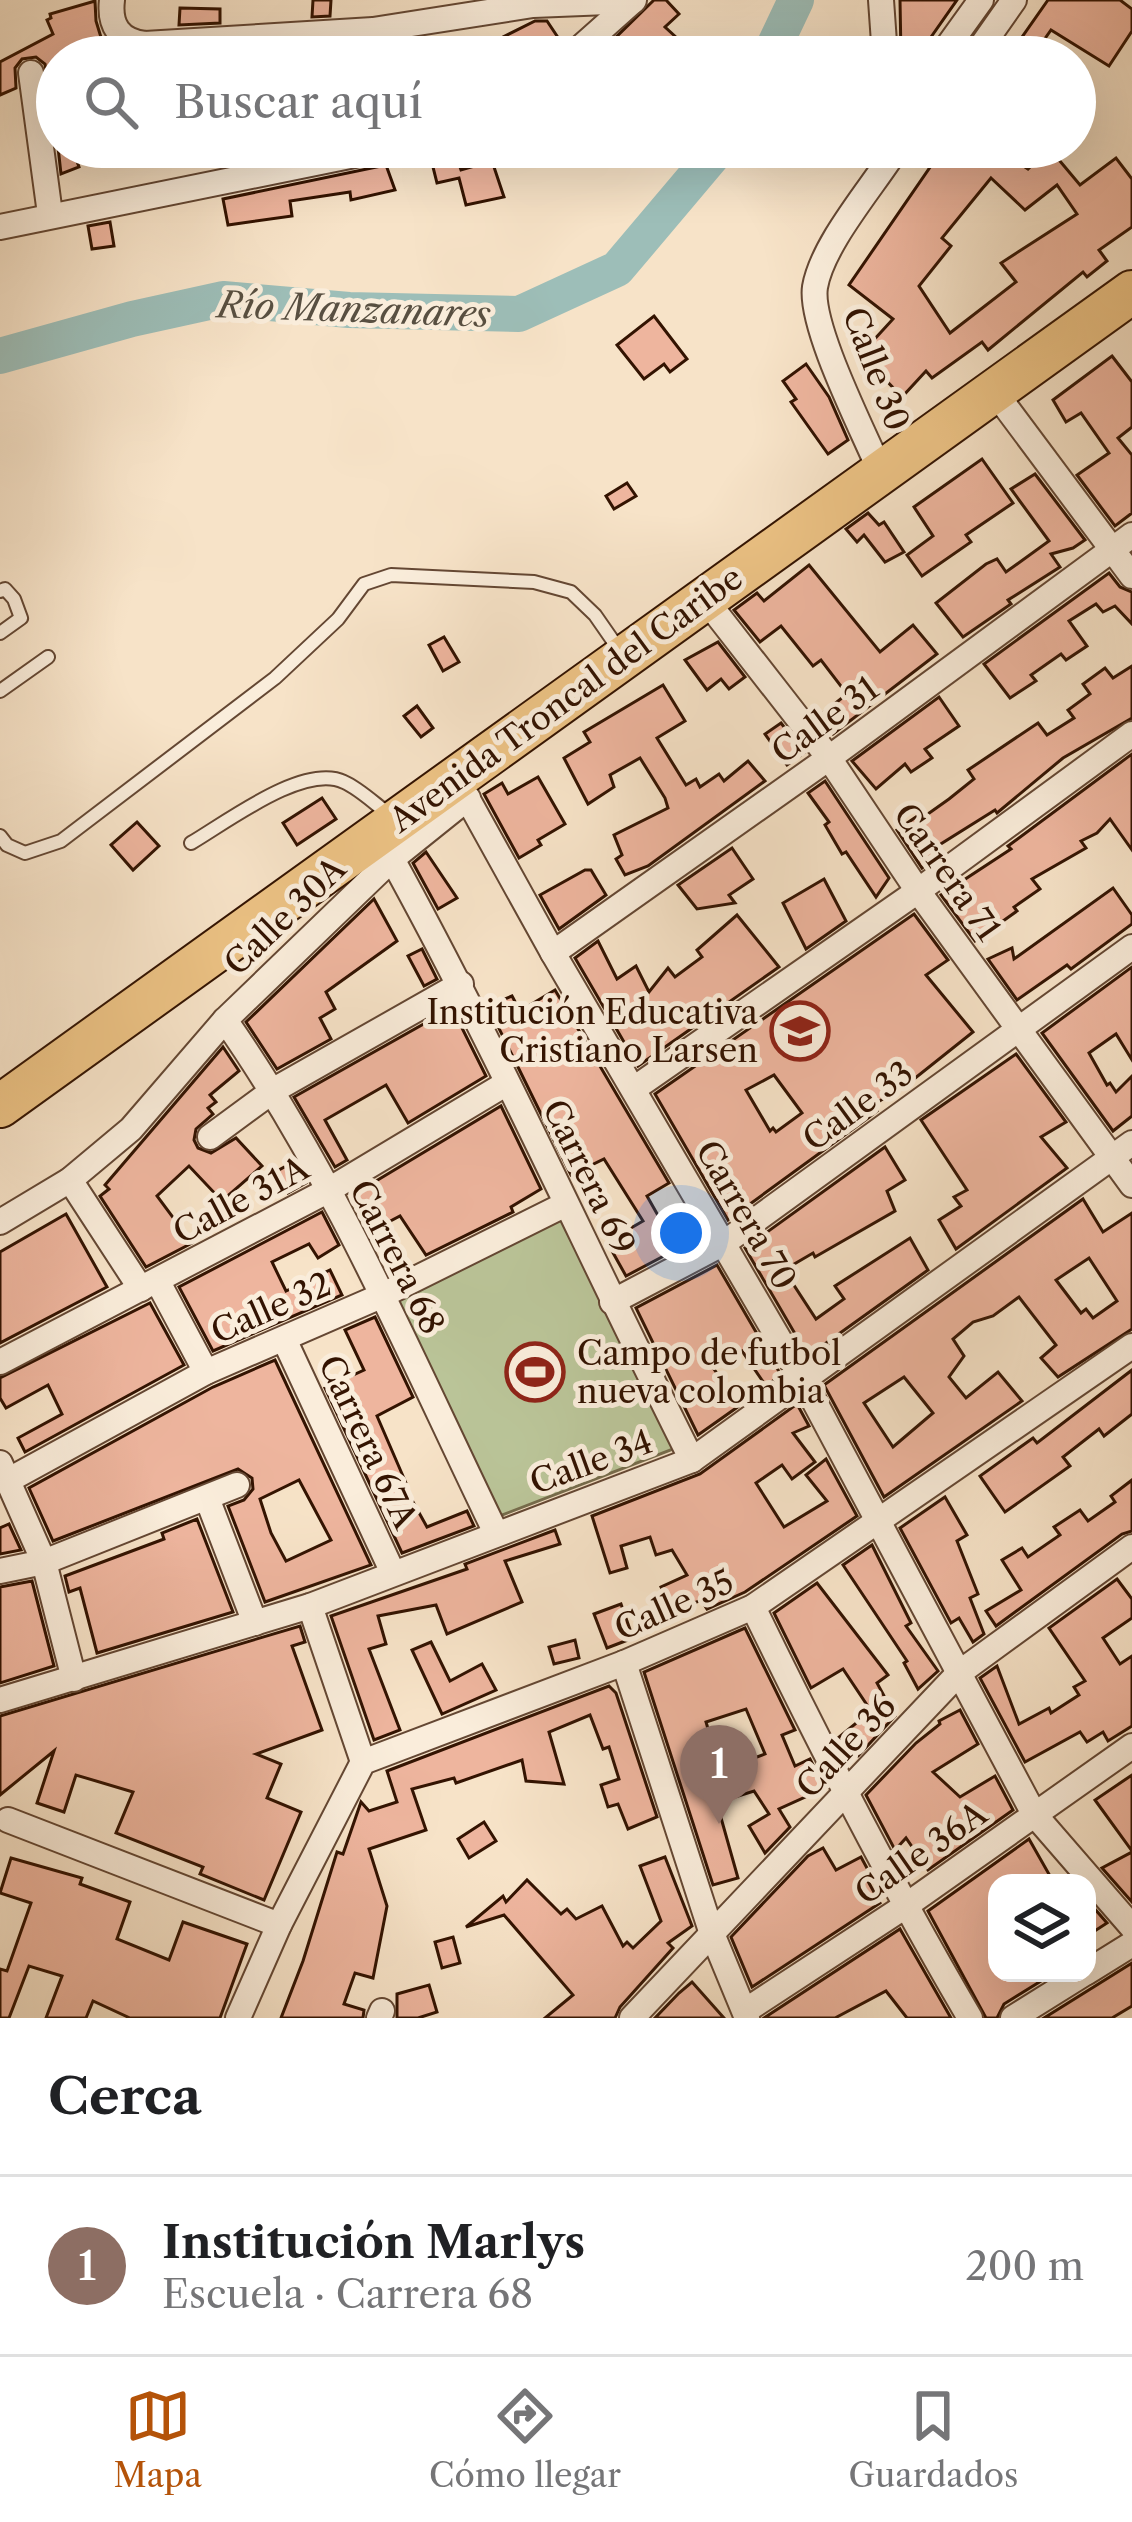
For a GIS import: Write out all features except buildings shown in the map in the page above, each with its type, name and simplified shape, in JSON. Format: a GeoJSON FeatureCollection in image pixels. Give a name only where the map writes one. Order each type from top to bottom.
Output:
{"type":"FeatureCollection","features":[{"type":"Feature","properties":{"kind":"highway","name":"Avenida Troncal del Caribe"},"geometry":{"type":"LineString","coordinates":[[0,1106],[394,840],[624,657],[1132,292]]}},
{"type":"Feature","properties":{"kind":"street"},"geometry":{"type":"LineString","coordinates":[[112,0],[110,17],[123,36]]}},
{"type":"Feature","properties":{"kind":"street"},"geometry":{"type":"LineString","coordinates":[[275,36],[373,30],[532,5],[633,0]]}},
{"type":"Feature","properties":{"kind":"street"},"geometry":{"type":"LineString","coordinates":[[593,36],[633,0]]}},
{"type":"Feature","properties":{"kind":"street"},"geometry":{"type":"LineString","coordinates":[[881,0],[884,36]]}},
{"type":"Feature","properties":{"kind":"street"},"geometry":{"type":"LineString","coordinates":[[955,36],[981,0]]}},
{"type":"Feature","properties":{"kind":"street"},"geometry":{"type":"LineString","coordinates":[[989,36],[1014,0]]}},
{"type":"Feature","properties":{"kind":"street"},"geometry":{"type":"LineString","coordinates":[[31,73],[36,110]]}},
{"type":"Feature","properties":{"kind":"street"},"geometry":{"type":"LineString","coordinates":[[44,168],[50,214]]}},
{"type":"Feature","properties":{"kind":"street"},"geometry":{"type":"LineString","coordinates":[[0,227],[296,168]]}},
{"type":"Feature","properties":{"kind":"street","name":"Calle 30"},"geometry":{"type":"LineString","coordinates":[[881,473],[819,325],[815,288],[831,249],[884,168]]}},
{"type":"Feature","properties":{"kind":"street"},"geometry":{"type":"LineString","coordinates":[[994,391],[1122,541],[1132,576]]}},
{"type":"Feature","properties":{"kind":"street","name":"Calle 31"},"geometry":{"type":"LineString","coordinates":[[554,953],[829,758],[1122,541]]}},
{"type":"Feature","properties":{"kind":"street","name":"Carrera 71"},"geometry":{"type":"LineString","coordinates":[[705,599],[829,758],[918,891],[1132,1186]]}},
{"type":"Feature","properties":{"kind":"street"},"geometry":{"type":"LineString","coordinates":[[635,1088],[918,891],[1132,734]]}},
{"type":"Feature","properties":{"kind":"street","name":"Carrera 70"},"geometry":{"type":"LineString","coordinates":[[462,788],[803,1380],[1034,1814],[1132,1927]]}},
{"type":"Feature","properties":{"kind":"street","name":"Carrera 69"},"geometry":{"type":"LineString","coordinates":[[394,840],[612,1302],[692,1460]]}},
{"type":"Feature","properties":{"kind":"street","name":"Calle 30A"},"geometry":{"type":"LineString","coordinates":[[225,1020],[394,840]]}},
{"type":"Feature","properties":{"kind":"street","name":"Calle 33"},"geometry":{"type":"LineString","coordinates":[[612,1302],[724,1244],[1132,947]]}},
{"type":"Feature","properties":{"kind":"street"},"geometry":{"type":"LineString","coordinates":[[210,1137],[274,1090],[461,984]]}},
{"type":"Feature","properties":{"kind":"street"},"geometry":{"type":"LineString","coordinates":[[0,1222],[70,1180],[131,1129],[225,1020]]}},
{"type":"Feature","properties":{"kind":"street","name":"Carrera 68"},"geometry":{"type":"LineString","coordinates":[[225,1020],[274,1090],[496,1533]]}},
{"type":"Feature","properties":{"kind":"street","name":"Calle 31A"},"geometry":{"type":"LineString","coordinates":[[0,1362],[327,1191],[507,1083]]}},
{"type":"Feature","properties":{"kind":"street","name":"Calle 34"},"geometry":{"type":"LineString","coordinates":[[0,1700],[310,1606],[692,1460],[1132,1143]]}},
{"type":"Feature","properties":{"kind":"street"},"geometry":{"type":"LineString","coordinates":[[70,1180],[150,1286],[206,1372]]}},
{"type":"Feature","properties":{"kind":"street","name":"Calle 32"},"geometry":{"type":"LineString","coordinates":[[3,1472],[566,1204]]}},
{"type":"Feature","properties":{"kind":"street","name":"Carrera 67A"},"geometry":{"type":"LineString","coordinates":[[284,1340],[393,1574]]}},
{"type":"Feature","properties":{"kind":"street","name":"Calle 35"},"geometry":{"type":"LineString","coordinates":[[363,1762],[624,1663],[753,1607],[1132,1346]]}},
{"type":"Feature","properties":{"kind":"street"},"geometry":{"type":"LineString","coordinates":[[3,1472],[44,1562],[74,1679]]}},
{"type":"Feature","properties":{"kind":"street"},"geometry":{"type":"LineString","coordinates":[[0,1570],[44,1562],[237,1485]]}},
{"type":"Feature","properties":{"kind":"street"},"geometry":{"type":"LineString","coordinates":[[206,1498],[256,1623]]}},
{"type":"Feature","properties":{"kind":"street","name":"Calle 36"},"geometry":{"type":"LineString","coordinates":[[632,2018],[959,1673],[1132,1546]]}},
{"type":"Feature","properties":{"kind":"street"},"geometry":{"type":"LineString","coordinates":[[238,2018],[279,1925],[363,1762],[310,1606]]}},
{"type":"Feature","properties":{"kind":"street"},"geometry":{"type":"LineString","coordinates":[[753,1607],[845,1796],[970,2018]]}},
{"type":"Feature","properties":{"kind":"street"},"geometry":{"type":"LineString","coordinates":[[624,1663],[711,1931],[746,2014]]}},
{"type":"Feature","properties":{"kind":"street","name":"Calle 36A"},"geometry":{"type":"LineString","coordinates":[[746,2014],[1132,1746]]}},
{"type":"Feature","properties":{"kind":"street"},"geometry":{"type":"LineString","coordinates":[[3,1827],[279,1925]]}},
{"type":"Feature","properties":{"kind":"street"},"geometry":{"type":"LineString","coordinates":[[1096,1966],[1132,1944]]}},
{"type":"Feature","properties":{"kind":"street"},"geometry":{"type":"LineString","coordinates":[[1013,2018],[1070,1982]]}},
{"type":"Feature","properties":{"kind":"lane"},"geometry":{"type":"LineString","coordinates":[[0,836],[25,853],[61,841],[275,678],[338,619],[364,584],[391,575],[534,582],[571,592],[595,615],[624,657]]}},
{"type":"Feature","properties":{"kind":"lane"},"geometry":{"type":"LineString","coordinates":[[0,591],[5,589],[14,599],[21,618],[0,633]]}},
{"type":"Feature","properties":{"kind":"lane"},"geometry":{"type":"LineString","coordinates":[[0,691],[48,657]]}},
{"type":"Feature","properties":{"kind":"lane"},"geometry":{"type":"LineString","coordinates":[[191,842],[293,784],[320,776],[344,782],[394,840]]}},
{"type":"Feature","properties":{"kind":"green space","name":"Campo de futbol nueva colombia"},"geometry":{"type":"Polygon","coordinates":[[[564,1215],[681,1446],[497,1517],[390,1297],[564,1215]]]}},
{"type":"Feature","properties":{"kind":"waterway","name":"Río Manzanares"},"geometry":{"type":"LineString","coordinates":[[779,36],[796,0]]}},
{"type":"Feature","properties":{"kind":"waterway","name":"Río Manzanares"},"geometry":{"type":"LineString","coordinates":[[0,356],[223,299],[349,310],[519,314],[617,269],[702,168]]}},
{"type":"Feature","properties":{"kind":"place","name":"Institución Educativa Cristiano Larsen"},"geometry":{"type":"Point","coordinates":[800,1031]}},
{"type":"Feature","properties":{"kind":"place","name":"Campo de futbol nueva colombia"},"geometry":{"type":"Point","coordinates":[535,1372]}},
{"type":"Feature","properties":{"kind":"place","name":"Institución Marlys"},"geometry":{"type":"Point","coordinates":[719,1824]}}]}
